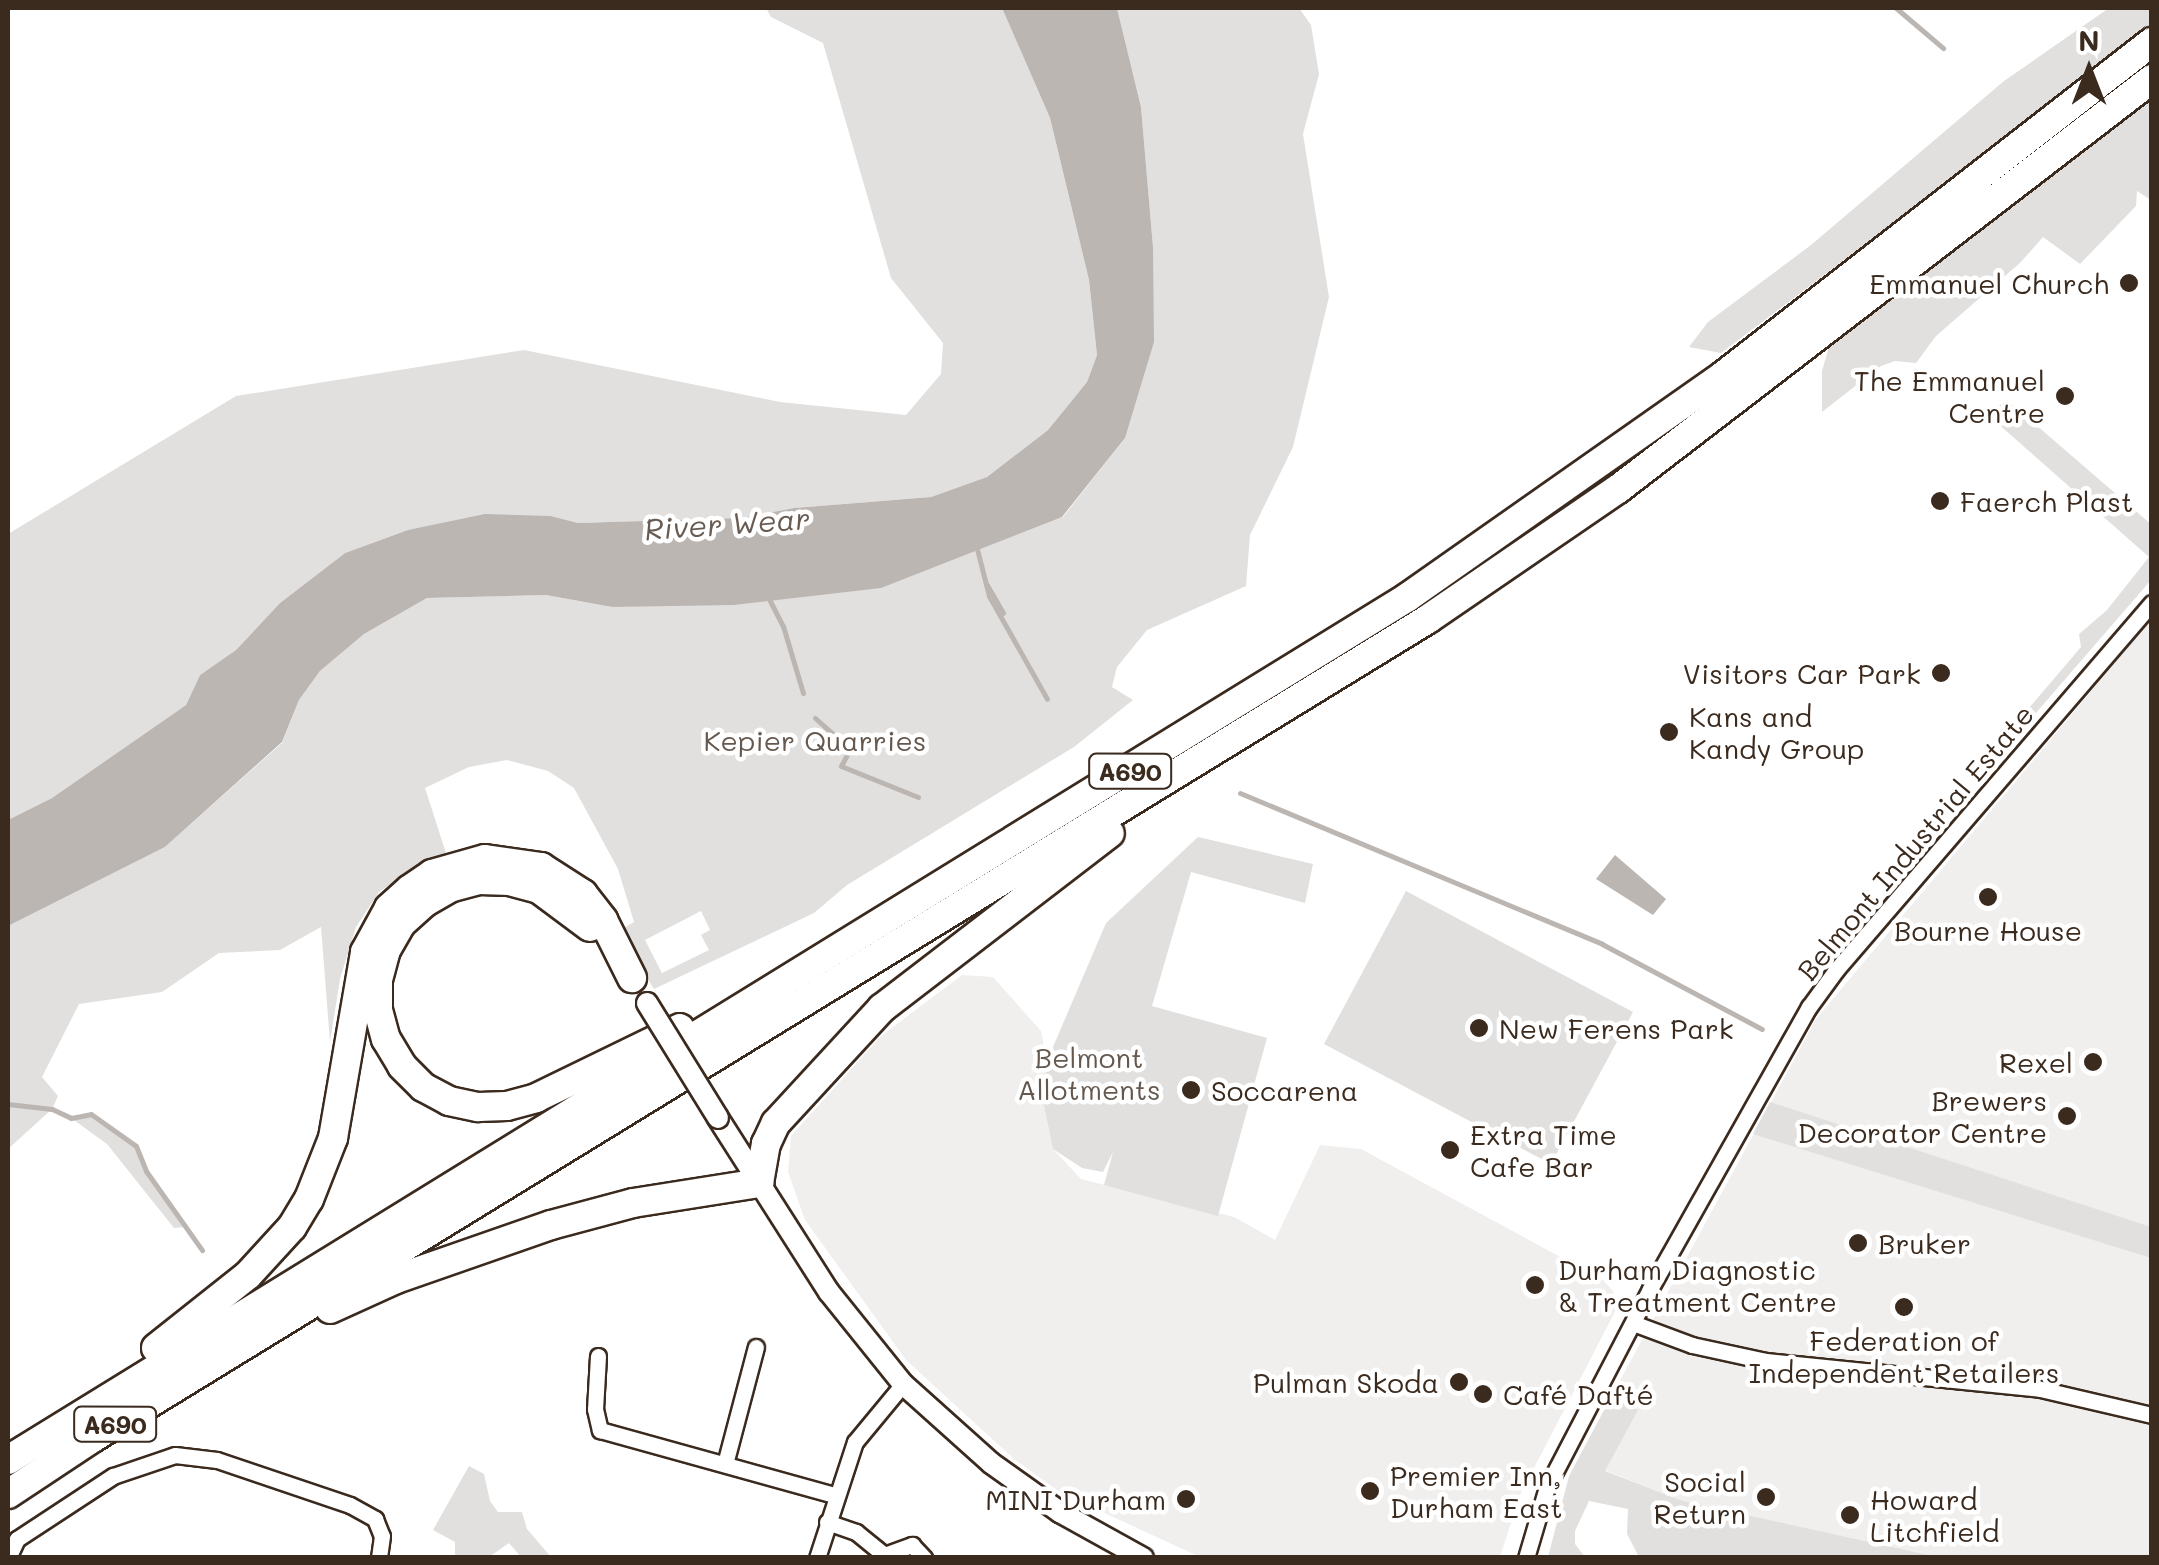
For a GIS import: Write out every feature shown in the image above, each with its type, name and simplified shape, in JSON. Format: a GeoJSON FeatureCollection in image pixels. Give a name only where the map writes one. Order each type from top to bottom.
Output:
{"type":"FeatureCollection","features":[{"type":"Feature","properties":{"kind":"highway","name":"A690"},"geometry":{"type":"LineString","coordinates":[[8,1460],[753,999],[1069,810],[1424,586],[1726,374],[2152,42]]}},
{"type":"Feature","properties":{"kind":"highway","name":"A690"},"geometry":{"type":"LineString","coordinates":[[8,1494],[224,1356],[1428,620],[1618,489],[2152,78]]}},
{"type":"Feature","properties":{"kind":"highway"},"geometry":{"type":"LineString","coordinates":[[224,1356],[396,1279],[475,1250],[633,1204],[759,1183],[766,1144],[776,1123],[882,1008],[1120,825],[1278,712]]}},
{"type":"Feature","properties":{"kind":"highway"},"geometry":{"type":"LineString","coordinates":[[58,1427],[248,1275],[292,1226],[316,1184],[333,1138],[365,952],[388,908],[410,889],[432,874],[485,858],[540,867],[583,894],[603,920],[632,978]]}},
{"type":"Feature","properties":{"kind":"highway"},"geometry":{"type":"LineString","coordinates":[[617,952],[565,904],[539,888],[494,880],[450,888],[412,913],[386,950],[378,979],[378,1010],[386,1040],[402,1066],[423,1086],[449,1101],[478,1108],[507,1106],[536,1098],[636,1046],[753,999]]}},
{"type":"Feature","properties":{"kind":"street","name":"Belmont Industrial Estate"},"geometry":{"type":"LineString","coordinates":[[1526,1558],[1547,1487],[1770,1071],[1818,994],[2152,603]]}},
{"type":"Feature","properties":{"kind":"street"},"geometry":{"type":"LineString","coordinates":[[632,978],[829,1292],[903,1384],[991,1464],[1060,1512],[1143,1558]]}},
{"type":"Feature","properties":{"kind":"street"},"geometry":{"type":"LineString","coordinates":[[1633,1324],[1692,1345],[1766,1362],[2024,1386],[2152,1416]]}},
{"type":"Feature","properties":{"kind":"street"},"geometry":{"type":"LineString","coordinates":[[725,1464],[756,1347]]}},
{"type":"Feature","properties":{"kind":"street"},"geometry":{"type":"LineString","coordinates":[[598,1356],[594,1409],[600,1430],[835,1495]]}},
{"type":"Feature","properties":{"kind":"street"},"geometry":{"type":"LineString","coordinates":[[817,1558],[835,1495],[856,1442],[903,1384]]}},
{"type":"Feature","properties":{"kind":"street"},"geometry":{"type":"LineString","coordinates":[[8,1558],[16,1540],[113,1476],[176,1456],[217,1460],[350,1505],[375,1520],[382,1536],[379,1558]]}},
{"type":"Feature","properties":{"kind":"street"},"geometry":{"type":"LineString","coordinates":[[827,1522],[856,1532],[887,1556],[912,1545],[924,1558]]}},
{"type":"Feature","properties":{"kind":"shaded area"},"geometry":{"type":"Polygon","coordinates":[[[2151,620],[2151,1557],[1938,1557],[1683,1501],[1604,1470],[1637,1410],[1611,1397],[1816,1019],[2151,620]]]}},
{"type":"Feature","properties":{"kind":"shaded area"},"geometry":{"type":"Polygon","coordinates":[[[962,975],[993,977],[1041,1031],[1047,1061],[1044,1106],[1053,1149],[1081,1179],[1234,1217],[1275,1240],[1320,1145],[1361,1149],[1603,1280],[1613,1291],[1617,1308],[1520,1495],[1500,1557],[1200,1557],[1061,1493],[1014,1459],[906,1360],[805,1220],[788,1172],[791,1136],[881,1036],[962,975]]]}},
{"type":"Feature","properties":{"kind":"green space"},"geometry":{"type":"Polygon","coordinates":[[[766,8],[1002,8],[1050,118],[1089,280],[1097,355],[1087,382],[1048,430],[987,477],[931,497],[794,508],[740,518],[578,523],[551,516],[408,530],[345,553],[280,603],[236,650],[200,675],[186,705],[52,798],[8,820],[8,534],[236,396],[524,350],[780,402],[906,415],[941,374],[943,343],[891,278],[823,43],[771,17],[766,8]]]}},
{"type":"Feature","properties":{"kind":"green space","name":"Kepier Quarries"},"geometry":{"type":"Polygon","coordinates":[[[1117,8],[1299,8],[1311,25],[1319,74],[1303,134],[1329,297],[1293,447],[1250,535],[1246,586],[1147,630],[1117,667],[1112,687],[1133,700],[1074,747],[847,885],[814,913],[654,989],[617,932],[634,922],[618,869],[574,788],[548,771],[507,760],[469,767],[425,788],[446,853],[421,863],[379,892],[356,927],[340,979],[330,1042],[321,927],[280,950],[219,953],[162,992],[79,1004],[42,1077],[58,1096],[52,1109],[8,1149],[8,926],[165,847],[282,743],[299,700],[320,671],[364,634],[427,598],[546,595],[612,607],[1063,517],[1125,438],[1153,247],[1141,107],[1117,8]],[[701,911],[645,940],[662,973],[709,950],[701,935],[710,930],[701,911]]]}},
{"type":"Feature","properties":{"kind":"green space"},"geometry":{"type":"Polygon","coordinates":[[[2109,8],[2151,8],[2151,28],[1721,353],[1689,347],[1708,322],[1811,245],[2004,81],[2109,8]]]}},
{"type":"Feature","properties":{"kind":"green space"},"geometry":{"type":"Polygon","coordinates":[[[2151,96],[2151,200],[2137,191],[2136,206],[2080,264],[2043,237],[2020,263],[1936,336],[1916,363],[1895,361],[1881,366],[1822,412],[1822,371],[1830,343],[2151,96]]]}},
{"type":"Feature","properties":{"kind":"green space"},"geometry":{"type":"Polygon","coordinates":[[[2007,400],[2152,525],[2151,580],[2029,721],[2017,722],[2081,647],[2079,634],[2107,610],[2149,557],[1987,414],[2007,400]]]}},
{"type":"Feature","properties":{"kind":"green space","name":"Belmont Allotments"},"geometry":{"type":"Polygon","coordinates":[[[1198,837],[1313,864],[1305,903],[1191,872],[1152,1006],[1267,1038],[1218,1216],[1104,1185],[1113,1152],[1103,1172],[1082,1168],[1053,1149],[1044,1106],[1047,1061],[1106,923],[1198,837]]]}},
{"type":"Feature","properties":{"kind":"green space","name":"New Ferens Park"},"geometry":{"type":"Polygon","coordinates":[[[1406,891],[1633,1012],[1551,1164],[1324,1044],[1406,891]]]}},
{"type":"Feature","properties":{"kind":"green space"},"geometry":{"type":"Polygon","coordinates":[[[1770,1102],[2151,1227],[2151,1258],[1753,1134],[1770,1102]]]}},
{"type":"Feature","properties":{"kind":"green space"},"geometry":{"type":"Polygon","coordinates":[[[91,1114],[136,1146],[146,1171],[185,1227],[174,1228],[107,1144],[71,1118],[91,1114]]]}},
{"type":"Feature","properties":{"kind":"green space"},"geometry":{"type":"Polygon","coordinates":[[[1611,1397],[1638,1410],[1605,1471],[1683,1501],[1938,1557],[1639,1557],[1627,1534],[1628,1509],[1589,1501],[1575,1531],[1575,1544],[1585,1557],[1548,1557],[1569,1476],[1611,1397]]]}},
{"type":"Feature","properties":{"kind":"green space"},"geometry":{"type":"Polygon","coordinates":[[[469,1466],[484,1474],[490,1501],[498,1512],[522,1512],[527,1529],[551,1557],[521,1557],[509,1543],[489,1557],[455,1557],[455,1542],[433,1530],[469,1466]]]}},
{"type":"Feature","properties":{"kind":"water","name":"River Wear"},"geometry":{"type":"Polygon","coordinates":[[[1002,8],[1117,8],[1141,107],[1153,247],[1154,342],[1125,438],[1062,517],[881,588],[734,605],[612,607],[546,595],[427,598],[364,634],[320,671],[299,700],[282,742],[165,847],[8,926],[8,820],[52,798],[186,705],[200,675],[236,650],[280,603],[345,553],[408,530],[485,514],[551,516],[578,523],[740,518],[794,508],[931,497],[987,477],[1048,430],[1087,382],[1097,355],[1089,280],[1050,118],[1002,8]]]}},
{"type":"Feature","properties":{"kind":"water"},"geometry":{"type":"Polygon","coordinates":[[[1615,855],[1666,899],[1653,915],[1596,879],[1615,855]]]}},
{"type":"Feature","properties":{"kind":"waterway"},"geometry":{"type":"LineString","coordinates":[[1896,8],[1943,48]]}},
{"type":"Feature","properties":{"kind":"waterway"},"geometry":{"type":"LineString","coordinates":[[977,549],[989,596],[1047,699]]}},
{"type":"Feature","properties":{"kind":"waterway"},"geometry":{"type":"LineString","coordinates":[[987,585],[1003,613]]}},
{"type":"Feature","properties":{"kind":"waterway"},"geometry":{"type":"LineString","coordinates":[[768,597],[783,626],[803,693]]}},
{"type":"Feature","properties":{"kind":"waterway"},"geometry":{"type":"LineString","coordinates":[[815,718],[850,749],[841,766],[918,797]]}},
{"type":"Feature","properties":{"kind":"waterway"},"geometry":{"type":"LineString","coordinates":[[1240,793],[1602,944],[1762,1029]]}},
{"type":"Feature","properties":{"kind":"waterway"},"geometry":{"type":"LineString","coordinates":[[8,1104],[52,1109],[71,1118],[91,1114],[136,1146],[146,1171],[202,1250]]}},
{"type":"Feature","properties":{"kind":"place","name":"Emmanuel Church"},"geometry":{"type":"Point","coordinates":[2129,283]}},
{"type":"Feature","properties":{"kind":"place","name":"The Emmanuel Centre"},"geometry":{"type":"Point","coordinates":[2065,396]}},
{"type":"Feature","properties":{"kind":"place","name":"Faerch Plast"},"geometry":{"type":"Point","coordinates":[1940,501]}},
{"type":"Feature","properties":{"kind":"place","name":"Visitors Car Park"},"geometry":{"type":"Point","coordinates":[1941,673]}},
{"type":"Feature","properties":{"kind":"place","name":"Kans and Kandy Group"},"geometry":{"type":"Point","coordinates":[1669,732]}},
{"type":"Feature","properties":{"kind":"place","name":"Bourne House"},"geometry":{"type":"Point","coordinates":[1988,897]}},
{"type":"Feature","properties":{"kind":"place","name":"New Ferens Park"},"geometry":{"type":"Point","coordinates":[1479,1028]}},
{"type":"Feature","properties":{"kind":"place","name":"Rexel"},"geometry":{"type":"Point","coordinates":[2093,1062]}},
{"type":"Feature","properties":{"kind":"place","name":"Soccarena"},"geometry":{"type":"Point","coordinates":[1191,1090]}},
{"type":"Feature","properties":{"kind":"place","name":"Brewers Decorator Centre"},"geometry":{"type":"Point","coordinates":[2067,1116]}},
{"type":"Feature","properties":{"kind":"place","name":"Extra Time Cafe Bar"},"geometry":{"type":"Point","coordinates":[1450,1150]}},
{"type":"Feature","properties":{"kind":"place","name":"Bruker"},"geometry":{"type":"Point","coordinates":[1858,1243]}},
{"type":"Feature","properties":{"kind":"place","name":"Durham Diagnostic & Treatment Centre"},"geometry":{"type":"Point","coordinates":[1535,1285]}},
{"type":"Feature","properties":{"kind":"place","name":"Federation of Independent Retailers"},"geometry":{"type":"Point","coordinates":[1904,1307]}},
{"type":"Feature","properties":{"kind":"place","name":"Pulman Skoda"},"geometry":{"type":"Point","coordinates":[1459,1382]}},
{"type":"Feature","properties":{"kind":"place","name":"Café Dafté"},"geometry":{"type":"Point","coordinates":[1483,1394]}},
{"type":"Feature","properties":{"kind":"place","name":"Premier Inn, Durham East"},"geometry":{"type":"Point","coordinates":[1370,1491]}},
{"type":"Feature","properties":{"kind":"place","name":"Social Return"},"geometry":{"type":"Point","coordinates":[1766,1497]}},
{"type":"Feature","properties":{"kind":"place","name":"MINI Durham"},"geometry":{"type":"Point","coordinates":[1186,1499]}},
{"type":"Feature","properties":{"kind":"place","name":"Howard Litchfield"},"geometry":{"type":"Point","coordinates":[1850,1515]}}]}
